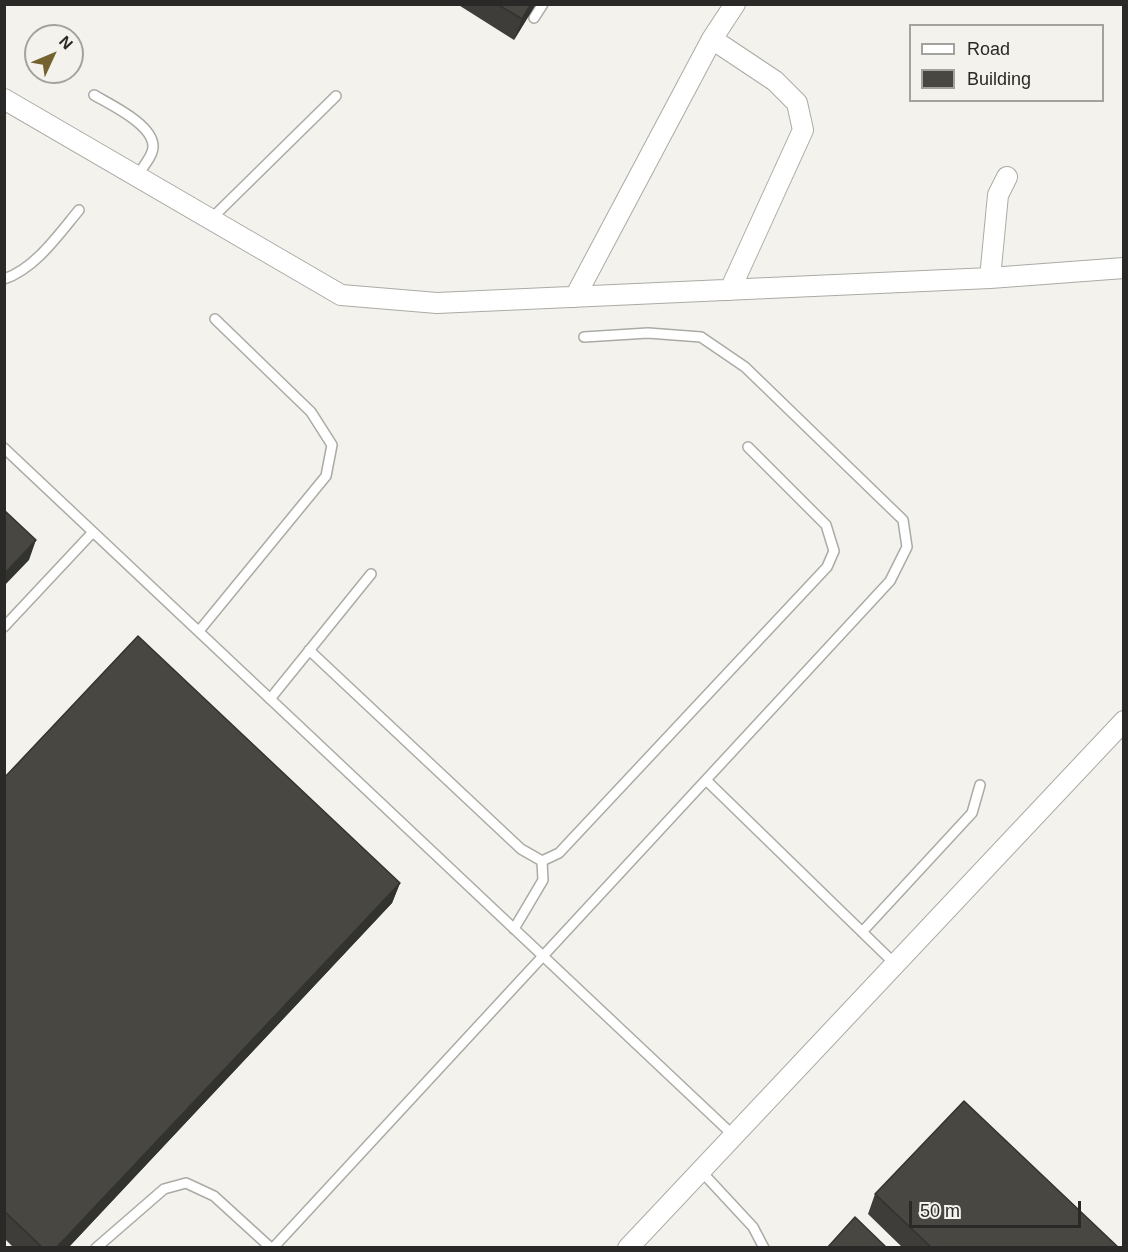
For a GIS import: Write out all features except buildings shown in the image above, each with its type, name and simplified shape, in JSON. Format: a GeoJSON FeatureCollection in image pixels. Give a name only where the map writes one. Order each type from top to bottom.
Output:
{"type":"FeatureCollection","features":[{"type":"Feature","properties":{"kind":"street"},"geometry":{"type":"LineString","coordinates":[[574,297],[712,39],[735,4]]}},
{"type":"Feature","properties":{"kind":"street"},"geometry":{"type":"LineString","coordinates":[[712,39],[775,81],[796,103],[803,130],[730,290]]}},
{"type":"Feature","properties":{"kind":"street"},"geometry":{"type":"LineString","coordinates":[[4,99],[341,295],[437,303],[990,278],[1124,268]]}},
{"type":"Feature","properties":{"kind":"street"},"geometry":{"type":"LineString","coordinates":[[990,278],[998,195],[1006,177]]}},
{"type":"Feature","properties":{"kind":"street"},"geometry":{"type":"LineString","coordinates":[[628,1248],[1124,721]]}},
{"type":"Feature","properties":{"kind":"lane"},"geometry":{"type":"LineString","coordinates":[[534,18],[543,4]]}},
{"type":"Feature","properties":{"kind":"lane"},"geometry":{"type":"LineString","coordinates":[[94,95],[137,122],[152,136],[154,149],[137,176]]}},
{"type":"Feature","properties":{"kind":"lane"},"geometry":{"type":"LineString","coordinates":[[211,219],[336,96]]}},
{"type":"Feature","properties":{"kind":"lane"},"geometry":{"type":"LineString","coordinates":[[4,279],[14,276],[49,246],[79,210]]}},
{"type":"Feature","properties":{"kind":"lane"},"geometry":{"type":"LineString","coordinates":[[199,631],[327,476],[332,445],[311,412],[215,319]]}},
{"type":"Feature","properties":{"kind":"lane"},"geometry":{"type":"LineString","coordinates":[[96,1248],[164,1189],[186,1183],[214,1197],[272,1248],[890,581],[907,547],[903,520],[745,367],[701,337],[648,333],[585,337]]}},
{"type":"Feature","properties":{"kind":"lane"},"geometry":{"type":"LineString","coordinates":[[542,861],[559,853],[827,567],[834,551],[826,525],[748,447]]}},
{"type":"Feature","properties":{"kind":"lane"},"geometry":{"type":"LineString","coordinates":[[4,448],[734,1136]]}},
{"type":"Feature","properties":{"kind":"lane"},"geometry":{"type":"LineString","coordinates":[[4,627],[93,532]]}},
{"type":"Feature","properties":{"kind":"lane"},"geometry":{"type":"LineString","coordinates":[[270,699],[371,574]]}},
{"type":"Feature","properties":{"kind":"lane"},"geometry":{"type":"LineString","coordinates":[[309,650],[521,849],[542,861]]}},
{"type":"Feature","properties":{"kind":"lane"},"geometry":{"type":"LineString","coordinates":[[706,780],[895,964]]}},
{"type":"Feature","properties":{"kind":"lane"},"geometry":{"type":"LineString","coordinates":[[862,932],[972,813],[980,785]]}},
{"type":"Feature","properties":{"kind":"lane"},"geometry":{"type":"LineString","coordinates":[[514,929],[543,880],[542,861]]}},
{"type":"Feature","properties":{"kind":"lane"},"geometry":{"type":"LineString","coordinates":[[700,1171],[753,1227],[764,1248]]}}]}
